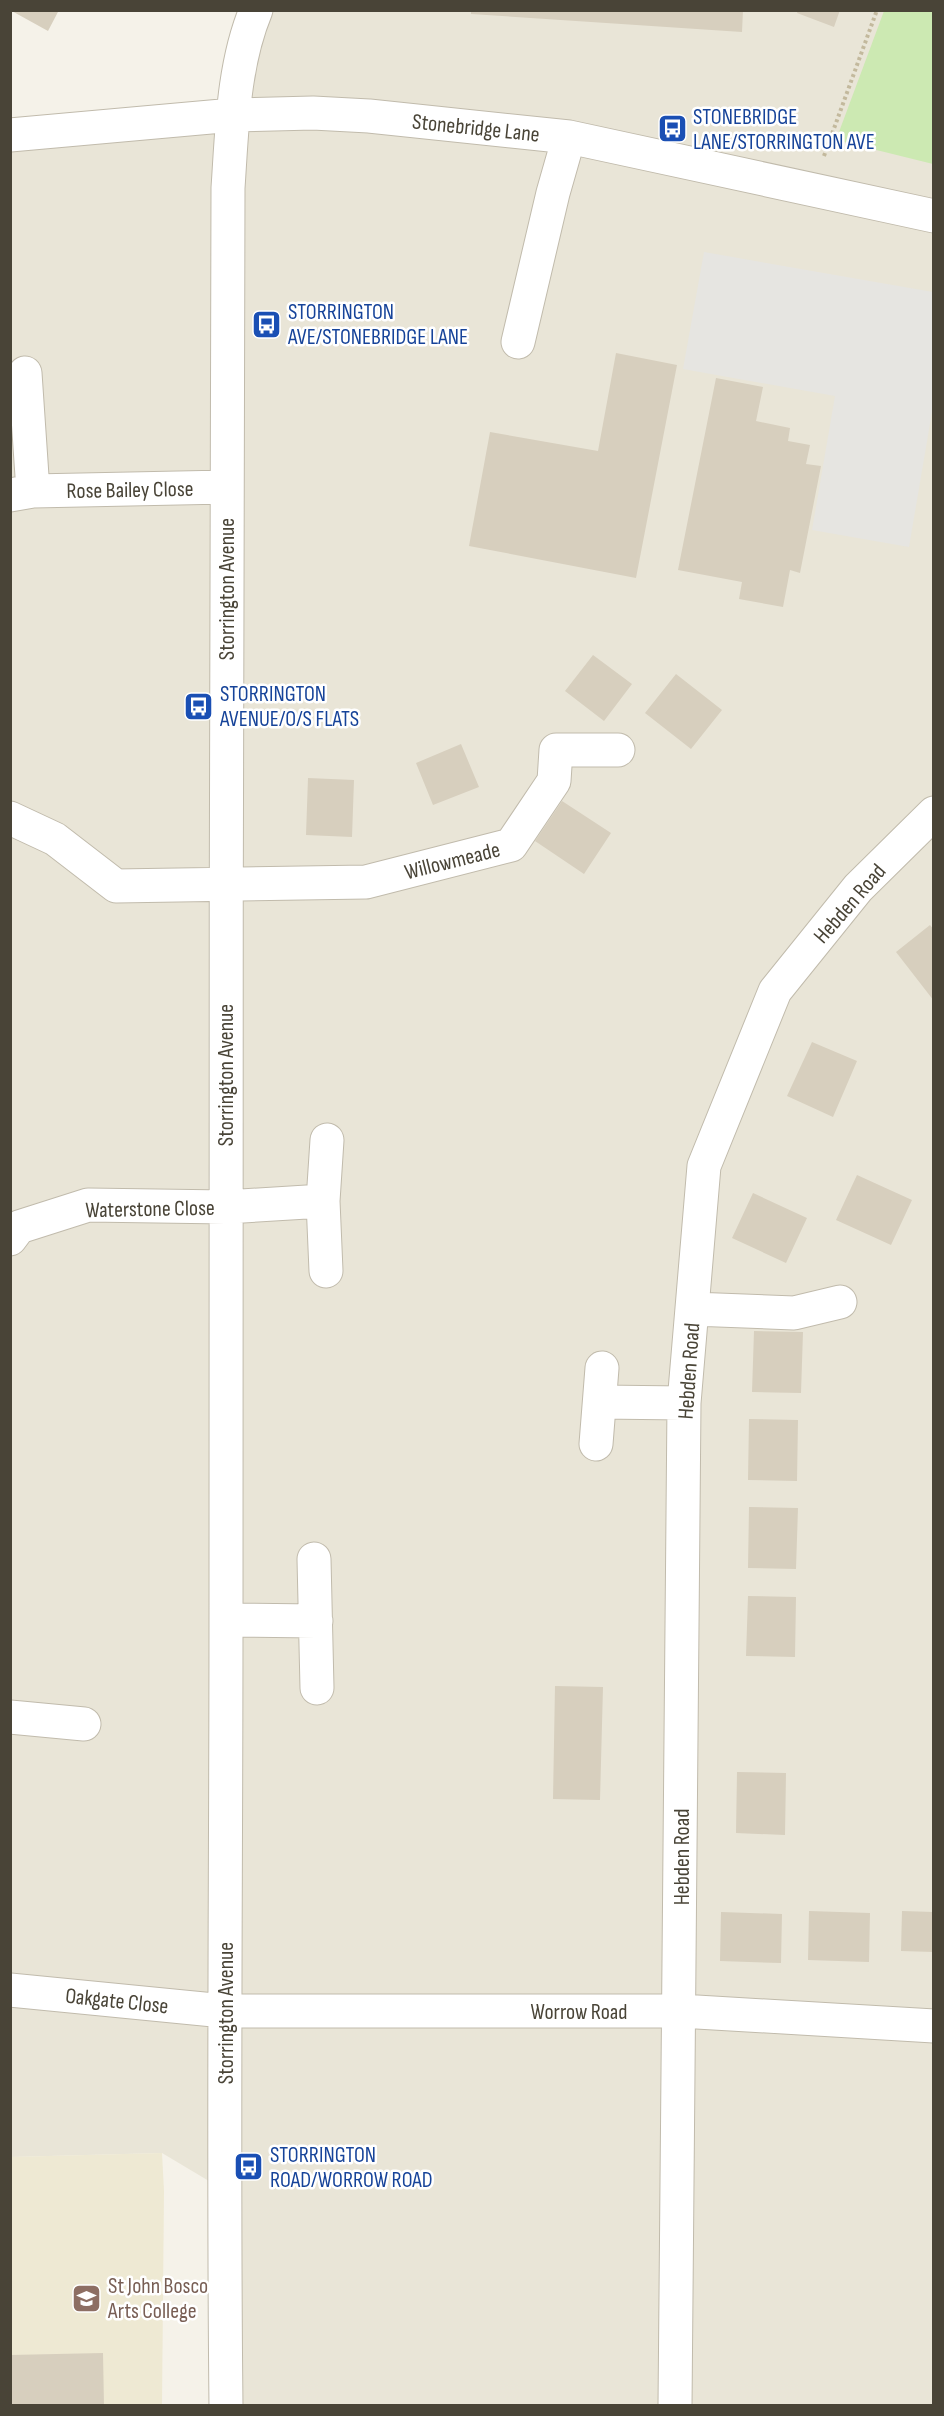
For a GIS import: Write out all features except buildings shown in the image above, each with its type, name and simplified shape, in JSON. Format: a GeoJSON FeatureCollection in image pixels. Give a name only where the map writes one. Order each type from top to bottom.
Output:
{"type":"FeatureCollection","features":[{"type":"Feature","properties":{"kind":"street","name":"Storrington Avenue"},"geometry":{"type":"LineString","coordinates":[[226,2406],[225,885],[228,188],[233,115],[251,13]]}},
{"type":"Feature","properties":{"kind":"street","name":"Stonebridge Lane"},"geometry":{"type":"LineString","coordinates":[[10,135],[233,115],[313,113],[369,116],[569,137],[813,188],[933,216]]}},
{"type":"Feature","properties":{"kind":"street"},"geometry":{"type":"LineString","coordinates":[[518,342],[569,137]]}},
{"type":"Feature","properties":{"kind":"street","name":"Rose Bailey Close"},"geometry":{"type":"LineString","coordinates":[[25,373],[22,493],[227,487]]}},
{"type":"Feature","properties":{"kind":"street","name":"Willowmeade"},"geometry":{"type":"LineString","coordinates":[[225,885],[366,882],[511,845],[554,781],[556,750],[618,750]]}},
{"type":"Feature","properties":{"kind":"street","name":"Hebden Road"},"geometry":{"type":"LineString","coordinates":[[675,2406],[684,1403],[704,1166],[776,991],[858,888],[933,813]]}},
{"type":"Feature","properties":{"kind":"street"},"geometry":{"type":"LineString","coordinates":[[10,818],[55,839],[116,886],[225,885]]}},
{"type":"Feature","properties":{"kind":"street"},"geometry":{"type":"LineString","coordinates":[[326,1270],[323,1201],[327,1140]]}},
{"type":"Feature","properties":{"kind":"street"},"geometry":{"type":"LineString","coordinates":[[226,1207],[323,1201]]}},
{"type":"Feature","properties":{"kind":"street","name":"Waterstone Close"},"geometry":{"type":"LineString","coordinates":[[10,1239],[19,1227],[88,1205],[226,1207]]}},
{"type":"Feature","properties":{"kind":"street","name":"Hebden Road"},"geometry":{"type":"LineString","coordinates":[[692,1309],[794,1313],[840,1302]]}},
{"type":"Feature","properties":{"kind":"street"},"geometry":{"type":"LineString","coordinates":[[596,1444],[602,1368]]}},
{"type":"Feature","properties":{"kind":"street"},"geometry":{"type":"LineString","coordinates":[[600,1402],[684,1403]]}},
{"type":"Feature","properties":{"kind":"street"},"geometry":{"type":"LineString","coordinates":[[314,1559],[317,1688]]}},
{"type":"Feature","properties":{"kind":"street"},"geometry":{"type":"LineString","coordinates":[[226,1620],[316,1621]]}},
{"type":"Feature","properties":{"kind":"street"},"geometry":{"type":"LineString","coordinates":[[10,1717],[84,1724]]}},
{"type":"Feature","properties":{"kind":"street","name":"Oakgate Close"},"geometry":{"type":"LineString","coordinates":[[10,1990],[224,2011]]}},
{"type":"Feature","properties":{"kind":"street","name":"Worrow Road"},"geometry":{"type":"LineString","coordinates":[[224,2011],[680,2011],[933,2026]]}},
{"type":"Feature","properties":{"kind":"path"},"geometry":{"type":"LineString","coordinates":[[813,188],[877,10]]}},
{"type":"Feature","properties":{"kind":"shaded area"},"geometry":{"type":"Polygon","coordinates":[[[244,11],[933,11],[933,2405],[226,2405],[224,2190],[162,2153],[11,2157],[10,135],[233,115],[244,11]]]}},
{"type":"Feature","properties":{"kind":"shaded area"},"geometry":{"type":"Polygon","coordinates":[[[704,252],[933,292],[933,406],[909,547],[812,530],[835,396],[683,369],[704,252]]]}},
{"type":"Feature","properties":{"kind":"shaded area","name":"St John Bosco Arts College"},"geometry":{"type":"Polygon","coordinates":[[[162,2153],[164,2191],[162,2405],[11,2405],[10,2157],[162,2153]]]}},
{"type":"Feature","properties":{"kind":"green space"},"geometry":{"type":"Polygon","coordinates":[[[884,11],[933,11],[933,164],[836,140],[884,11]]]}},
{"type":"Feature","properties":{"kind":"place","name":"STONEBRIDGE LANE/STORRINGTON AVE"},"geometry":{"type":"Point","coordinates":[672,129]}},
{"type":"Feature","properties":{"kind":"place","name":"STORRINGTON AVE/STONEBRIDGE LANE"},"geometry":{"type":"Point","coordinates":[267,324]}},
{"type":"Feature","properties":{"kind":"place","name":"STORRINGTON AVENUE/O/S FLATS"},"geometry":{"type":"Point","coordinates":[199,706]}},
{"type":"Feature","properties":{"kind":"place","name":"STORRINGTON ROAD/WORROW ROAD"},"geometry":{"type":"Point","coordinates":[249,2167]}},
{"type":"Feature","properties":{"kind":"place","name":"St John Bosco Arts College"},"geometry":{"type":"Point","coordinates":[87,2298]}}]}
